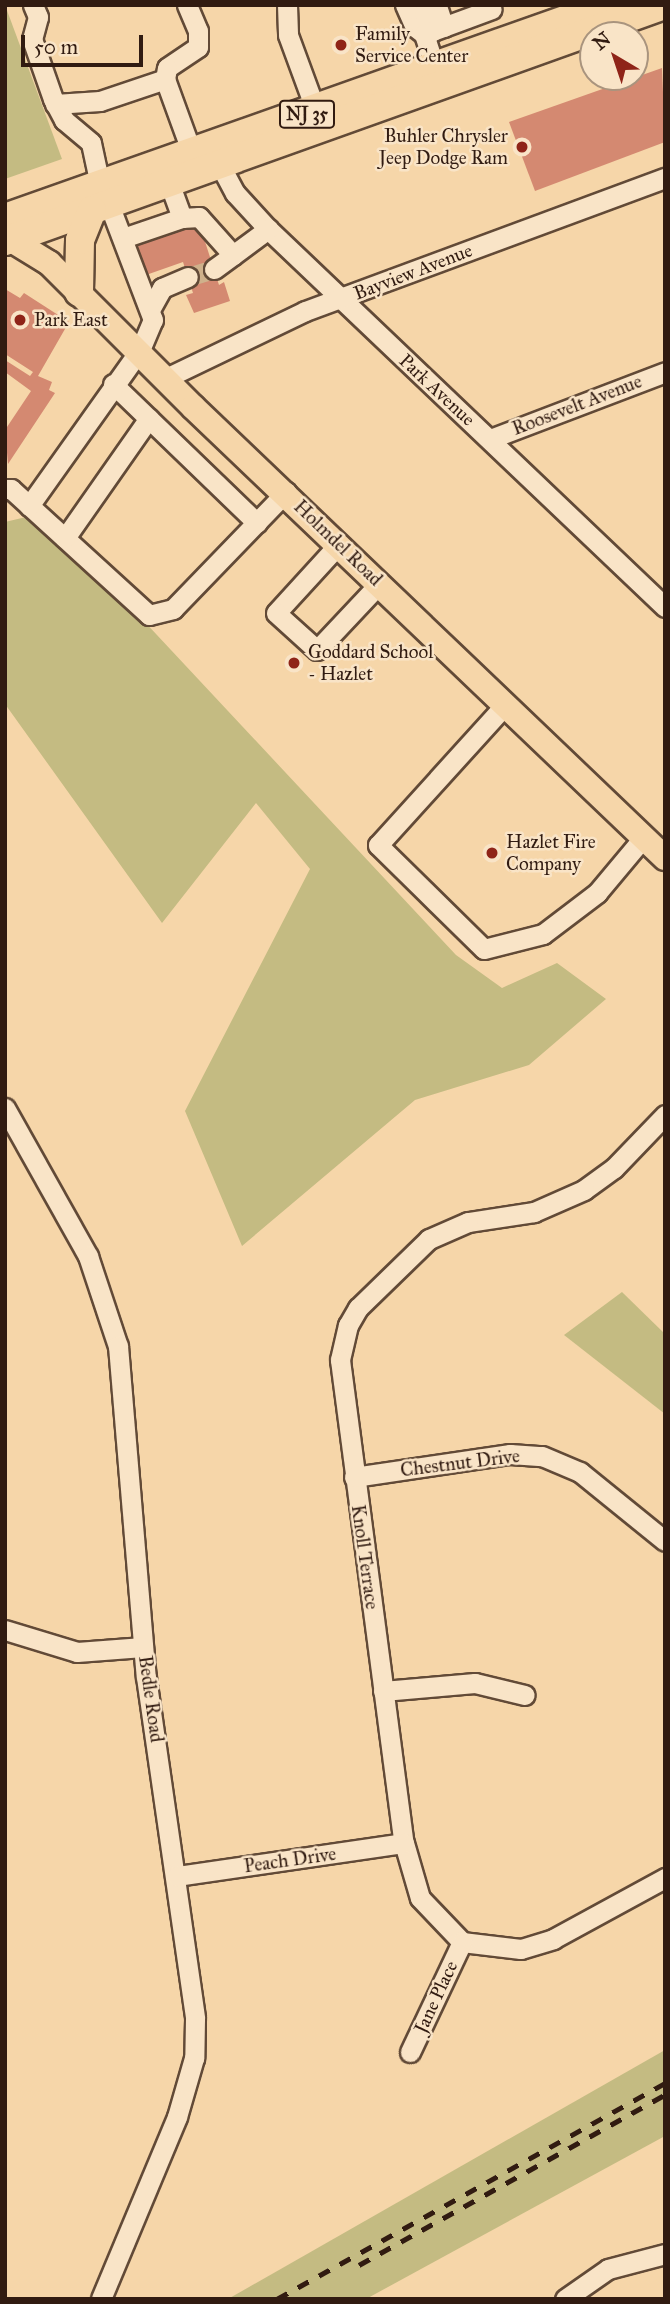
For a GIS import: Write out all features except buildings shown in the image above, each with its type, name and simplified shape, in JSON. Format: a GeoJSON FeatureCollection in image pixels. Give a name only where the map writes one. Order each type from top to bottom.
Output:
{"type":"FeatureCollection","features":[{"type":"Feature","properties":{"kind":"highway","name":"NJ 35"},"geometry":{"type":"LineString","coordinates":[[100,199],[169,183],[664,5]]}},
{"type":"Feature","properties":{"kind":"highway","name":"NJ 35"},"geometry":{"type":"LineString","coordinates":[[7,233],[100,199],[192,153],[504,43],[560,14],[604,6]]}},
{"type":"Feature","properties":{"kind":"highway"},"geometry":{"type":"LineString","coordinates":[[79,292],[79,240],[100,199]]}},
{"type":"Feature","properties":{"kind":"main road","name":"Holmdel Road"},"geometry":{"type":"LineString","coordinates":[[7,233],[39,254],[665,858]]}},
{"type":"Feature","properties":{"kind":"street"},"geometry":{"type":"LineString","coordinates":[[29,506],[113,384],[140,350],[153,320],[151,308],[123,239],[100,199],[91,144],[64,120],[55,104],[32,39],[38,17],[33,5]]}},
{"type":"Feature","properties":{"kind":"street"},"geometry":{"type":"LineString","coordinates":[[187,5],[198,31],[198,47],[167,68],[166,79],[192,153]]}},
{"type":"Feature","properties":{"kind":"street"},"geometry":{"type":"LineString","coordinates":[[287,5],[285,27],[316,111]]}},
{"type":"Feature","properties":{"kind":"street"},"geometry":{"type":"LineString","coordinates":[[445,21],[422,7],[415,27],[445,21],[491,7],[504,43]]}},
{"type":"Feature","properties":{"kind":"street"},"geometry":{"type":"LineString","coordinates":[[435,68],[445,21]]}},
{"type":"Feature","properties":{"kind":"street"},"geometry":{"type":"LineString","coordinates":[[55,104],[100,101],[166,79]]}},
{"type":"Feature","properties":{"kind":"street","name":"Park Avenue"},"geometry":{"type":"LineString","coordinates":[[220,165],[234,193],[268,229],[665,607]]}},
{"type":"Feature","properties":{"kind":"street","name":"Bayview Avenue"},"geometry":{"type":"LineString","coordinates":[[166,378],[341,299],[665,178]]}},
{"type":"Feature","properties":{"kind":"street"},"geometry":{"type":"LineString","coordinates":[[169,183],[182,218]]}},
{"type":"Feature","properties":{"kind":"street"},"geometry":{"type":"LineString","coordinates":[[123,239],[182,218],[199,218],[233,255]]}},
{"type":"Feature","properties":{"kind":"street"},"geometry":{"type":"LineString","coordinates":[[214,269],[268,229]]}},
{"type":"Feature","properties":{"kind":"street"},"geometry":{"type":"LineString","coordinates":[[151,308],[162,288],[188,277]]}},
{"type":"Feature","properties":{"kind":"street","name":"Roosevelt Avenue"},"geometry":{"type":"LineString","coordinates":[[490,439],[665,372]]}},
{"type":"Feature","properties":{"kind":"street"},"geometry":{"type":"LineString","coordinates":[[113,384],[257,523]]}},
{"type":"Feature","properties":{"kind":"street"},"geometry":{"type":"LineString","coordinates":[[65,538],[149,418]]}},
{"type":"Feature","properties":{"kind":"street"},"geometry":{"type":"LineString","coordinates":[[5,489],[29,506],[149,615],[173,609],[286,492]]}},
{"type":"Feature","properties":{"kind":"street"},"geometry":{"type":"LineString","coordinates":[[339,544],[276,613],[317,650],[380,583]]}},
{"type":"Feature","properties":{"kind":"street"},"geometry":{"type":"LineString","coordinates":[[505,705],[378,845],[484,948],[543,934],[597,893],[643,838]]}},
{"type":"Feature","properties":{"kind":"street","name":"Bedle Road"},"geometry":{"type":"LineString","coordinates":[[5,1108],[88,1256],[115,1328],[143,1647],[195,2019],[194,2058],[166,2148],[101,2299]]}},
{"type":"Feature","properties":{"kind":"street","name":"Knoll Terrace"},"geometry":{"type":"LineString","coordinates":[[462,1942],[420,1898],[404,1843],[340,1360],[348,1325],[368,1295],[441,1232],[468,1222],[534,1212],[584,1190],[614,1168],[665,1115]]}},
{"type":"Feature","properties":{"kind":"street","name":"Chestnut Drive"},"geometry":{"type":"LineString","coordinates":[[354,1477],[510,1454],[542,1455],[580,1472],[665,1541]]}},
{"type":"Feature","properties":{"kind":"street"},"geometry":{"type":"LineString","coordinates":[[5,1630],[77,1652],[143,1647]]}},
{"type":"Feature","properties":{"kind":"street"},"geometry":{"type":"LineString","coordinates":[[383,1691],[475,1683],[525,1695]]}},
{"type":"Feature","properties":{"kind":"street","name":"Peach Drive"},"geometry":{"type":"LineString","coordinates":[[177,1876],[404,1843]]}},
{"type":"Feature","properties":{"kind":"street"},"geometry":{"type":"LineString","coordinates":[[462,1942],[494,1948],[531,1948],[665,1878]]}},
{"type":"Feature","properties":{"kind":"street","name":"Jane Place"},"geometry":{"type":"LineString","coordinates":[[410,2052],[462,1942]]}},
{"type":"Feature","properties":{"kind":"street"},"geometry":{"type":"LineString","coordinates":[[565,2299],[608,2269],[665,2255]]}},
{"type":"Feature","properties":{"kind":"shaded area"},"geometry":{"type":"Polygon","coordinates":[[[5,5],[62,159],[5,179],[5,5]]]}},
{"type":"Feature","properties":{"kind":"shaded area"},"geometry":{"type":"Polygon","coordinates":[[[43,513],[456,955],[502,988],[557,963],[606,999],[529,1065],[415,1100],[242,1246],[185,1111],[310,869],[256,803],[162,923],[5,704],[5,522],[43,513]]]}},
{"type":"Feature","properties":{"kind":"shaded area"},"geometry":{"type":"Polygon","coordinates":[[[622,1292],[665,1334],[665,1414],[564,1335],[622,1292]]]}},
{"type":"Feature","properties":{"kind":"shaded area"},"geometry":{"type":"Polygon","coordinates":[[[665,2050],[665,2136],[366,2299],[228,2299],[665,2050]]]}},
{"type":"Feature","properties":{"kind":"tunnel"},"geometry":{"type":"LineString","coordinates":[[188,277],[214,269]]}},
{"type":"Feature","properties":{"kind":"railway"},"geometry":{"type":"LineString","coordinates":[[277,2299],[665,2083]]}},
{"type":"Feature","properties":{"kind":"railway"},"geometry":{"type":"LineString","coordinates":[[359,2265],[665,2095]]}},
{"type":"Feature","properties":{"kind":"place","name":"Family Service Center"},"geometry":{"type":"Point","coordinates":[341,45]}},
{"type":"Feature","properties":{"kind":"place","name":"Buhler Chrysler Jeep Dodge Ram"},"geometry":{"type":"Point","coordinates":[522,147]}},
{"type":"Feature","properties":{"kind":"place","name":"Park East"},"geometry":{"type":"Point","coordinates":[20,320]}},
{"type":"Feature","properties":{"kind":"place","name":"Goddard School - Hazlet"},"geometry":{"type":"Point","coordinates":[294,663]}},
{"type":"Feature","properties":{"kind":"place","name":"Hazlet Fire Company"},"geometry":{"type":"Point","coordinates":[492,853]}}]}
